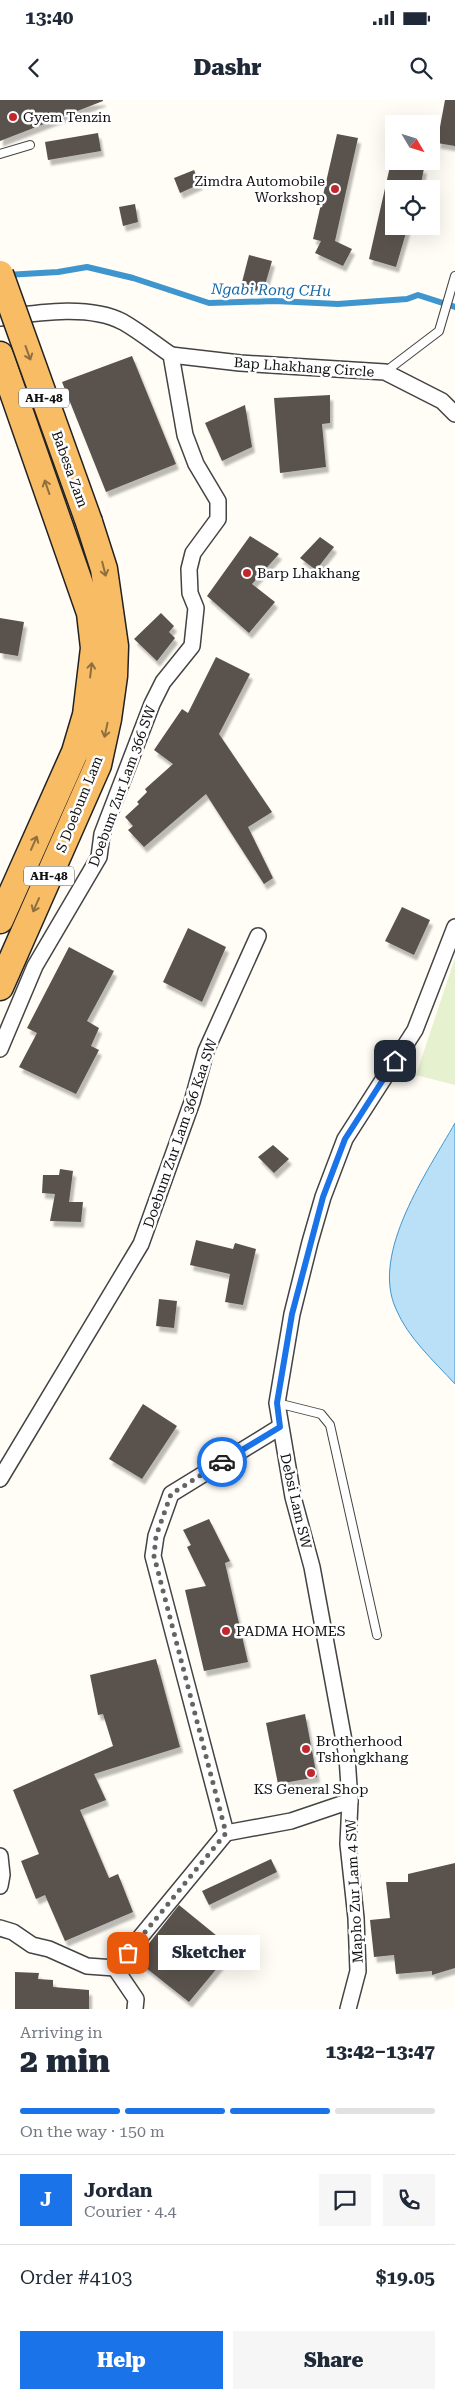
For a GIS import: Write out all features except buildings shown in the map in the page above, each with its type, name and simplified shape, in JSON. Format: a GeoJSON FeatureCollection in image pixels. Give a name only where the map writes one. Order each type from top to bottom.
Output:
{"type":"FeatureCollection","features":[{"type":"Feature","properties":{"kind":"highway","name":"Babesa Zam"},"geometry":{"type":"LineString","coordinates":[[0,274],[89,522]]}},
{"type":"Feature","properties":{"kind":"highway","name":"Babesa Zam"},"geometry":{"type":"LineString","coordinates":[[0,355],[63,534]]}},
{"type":"Feature","properties":{"kind":"highway","name":"S Doebum Lam"},"geometry":{"type":"LineString","coordinates":[[0,988],[98,765],[114,676],[115,646],[104,569],[89,522]]}},
{"type":"Feature","properties":{"kind":"highway","name":"S Doebum Lam"},"geometry":{"type":"LineString","coordinates":[[0,920],[75,752],[86,716],[94,648],[90,613],[63,534]]}},
{"type":"Feature","properties":{"kind":"street"},"geometry":{"type":"LineString","coordinates":[[0,318],[44,312],[85,311],[122,321],[170,355]]}},
{"type":"Feature","properties":{"kind":"street","name":"Bap Lhakhang Circle"},"geometry":{"type":"LineString","coordinates":[[170,355],[240,363],[385,372],[442,401],[455,414]]}},
{"type":"Feature","properties":{"kind":"street","name":"Doebum Zur Lam 366 SW"},"geometry":{"type":"LineString","coordinates":[[0,1049],[35,966],[99,856],[102,834],[152,704],[163,682],[192,646],[196,608],[190,593],[189,569],[193,553],[218,519],[218,501],[196,464],[186,435],[170,355]]}},
{"type":"Feature","properties":{"kind":"street","name":"Debsi Lam SW"},"geometry":{"type":"LineString","coordinates":[[350,1801],[347,1757],[321,1613],[312,1567],[293,1497],[277,1403],[294,1305],[323,1197],[345,1139],[415,1030],[455,927]]}},
{"type":"Feature","properties":{"kind":"street","name":"Doebum Zur Lam 366 Kaa SW"},"geometry":{"type":"LineString","coordinates":[[0,1479],[141,1244],[192,1102],[206,1051],[258,936]]}},
{"type":"Feature","properties":{"kind":"street"},"geometry":{"type":"LineString","coordinates":[[226,1833],[154,1556],[155,1542],[171,1494],[280,1427]]}},
{"type":"Feature","properties":{"kind":"street"},"geometry":{"type":"LineString","coordinates":[[115,1968],[226,1833],[291,1820],[350,1801]]}},
{"type":"Feature","properties":{"kind":"street","name":"Mapho Zur Lam 4 SW"},"geometry":{"type":"LineString","coordinates":[[348,2009],[358,1971],[356,1918],[348,1844],[350,1801]]}},
{"type":"Feature","properties":{"kind":"street"},"geometry":{"type":"LineString","coordinates":[[0,1856],[2,1875],[0,1886]]}},
{"type":"Feature","properties":{"kind":"street"},"geometry":{"type":"LineString","coordinates":[[0,1928],[13,1932],[32,1945],[49,1949],[87,1966],[115,1968]]}},
{"type":"Feature","properties":{"kind":"street"},"geometry":{"type":"LineString","coordinates":[[115,1968],[136,1999],[136,2009]]}},
{"type":"Feature","properties":{"kind":"lane"},"geometry":{"type":"LineString","coordinates":[[0,154],[30,145]]}},
{"type":"Feature","properties":{"kind":"lane"},"geometry":{"type":"LineString","coordinates":[[385,372],[439,331],[454,279]]}},
{"type":"Feature","properties":{"kind":"lane"},"geometry":{"type":"LineString","coordinates":[[277,1403],[320,1414],[330,1425],[377,1635]]}},
{"type":"Feature","properties":{"kind":"green space"},"geometry":{"type":"Polygon","coordinates":[[[455,958],[455,1085],[416,1075],[455,958]]]}},
{"type":"Feature","properties":{"kind":"water"},"geometry":{"type":"Polygon","coordinates":[[[455,1123],[455,1384],[422,1349],[401,1320],[390,1287],[390,1263],[396,1238],[406,1213],[455,1123]]]}},
{"type":"Feature","properties":{"kind":"waterway","name":"Ngabi Rong CHu"},"geometry":{"type":"LineString","coordinates":[[6,275],[58,272],[87,267],[133,278],[209,303],[275,301],[338,304],[407,299],[418,295],[455,307]]}},
{"type":"Feature","properties":{"kind":"way so far"},"geometry":{"type":"LineString","coordinates":[[128,1953],[226,1833],[154,1556],[156,1536],[171,1494],[222,1462]]}},
{"type":"Feature","properties":{"kind":"place","name":"Gyem Tenzin"},"geometry":{"type":"Point","coordinates":[13,117]}},
{"type":"Feature","properties":{"kind":"place","name":"Zimdra Automobile Workshop"},"geometry":{"type":"Point","coordinates":[335,189]}},
{"type":"Feature","properties":{"kind":"place","name":"Barp Lhakhang"},"geometry":{"type":"Point","coordinates":[247,573]}},
{"type":"Feature","properties":{"kind":"place","name":"PADMA HOMES"},"geometry":{"type":"Point","coordinates":[226,1631]}},
{"type":"Feature","properties":{"kind":"place","name":"Brotherhood Tshongkhang"},"geometry":{"type":"Point","coordinates":[306,1749]}},
{"type":"Feature","properties":{"kind":"place","name":"KS General Shop"},"geometry":{"type":"Point","coordinates":[311,1773]}},
{"type":"Feature","properties":{"kind":"place","name":"Sketcher"},"geometry":{"type":"Point","coordinates":[128,1953]}},
{"type":"Feature","properties":{"kind":"route"},"geometry":{"type":"LineString","coordinates":[[222,1462],[280,1427],[277,1403],[292,1314],[323,1197],[345,1139],[395,1061]]}}]}
